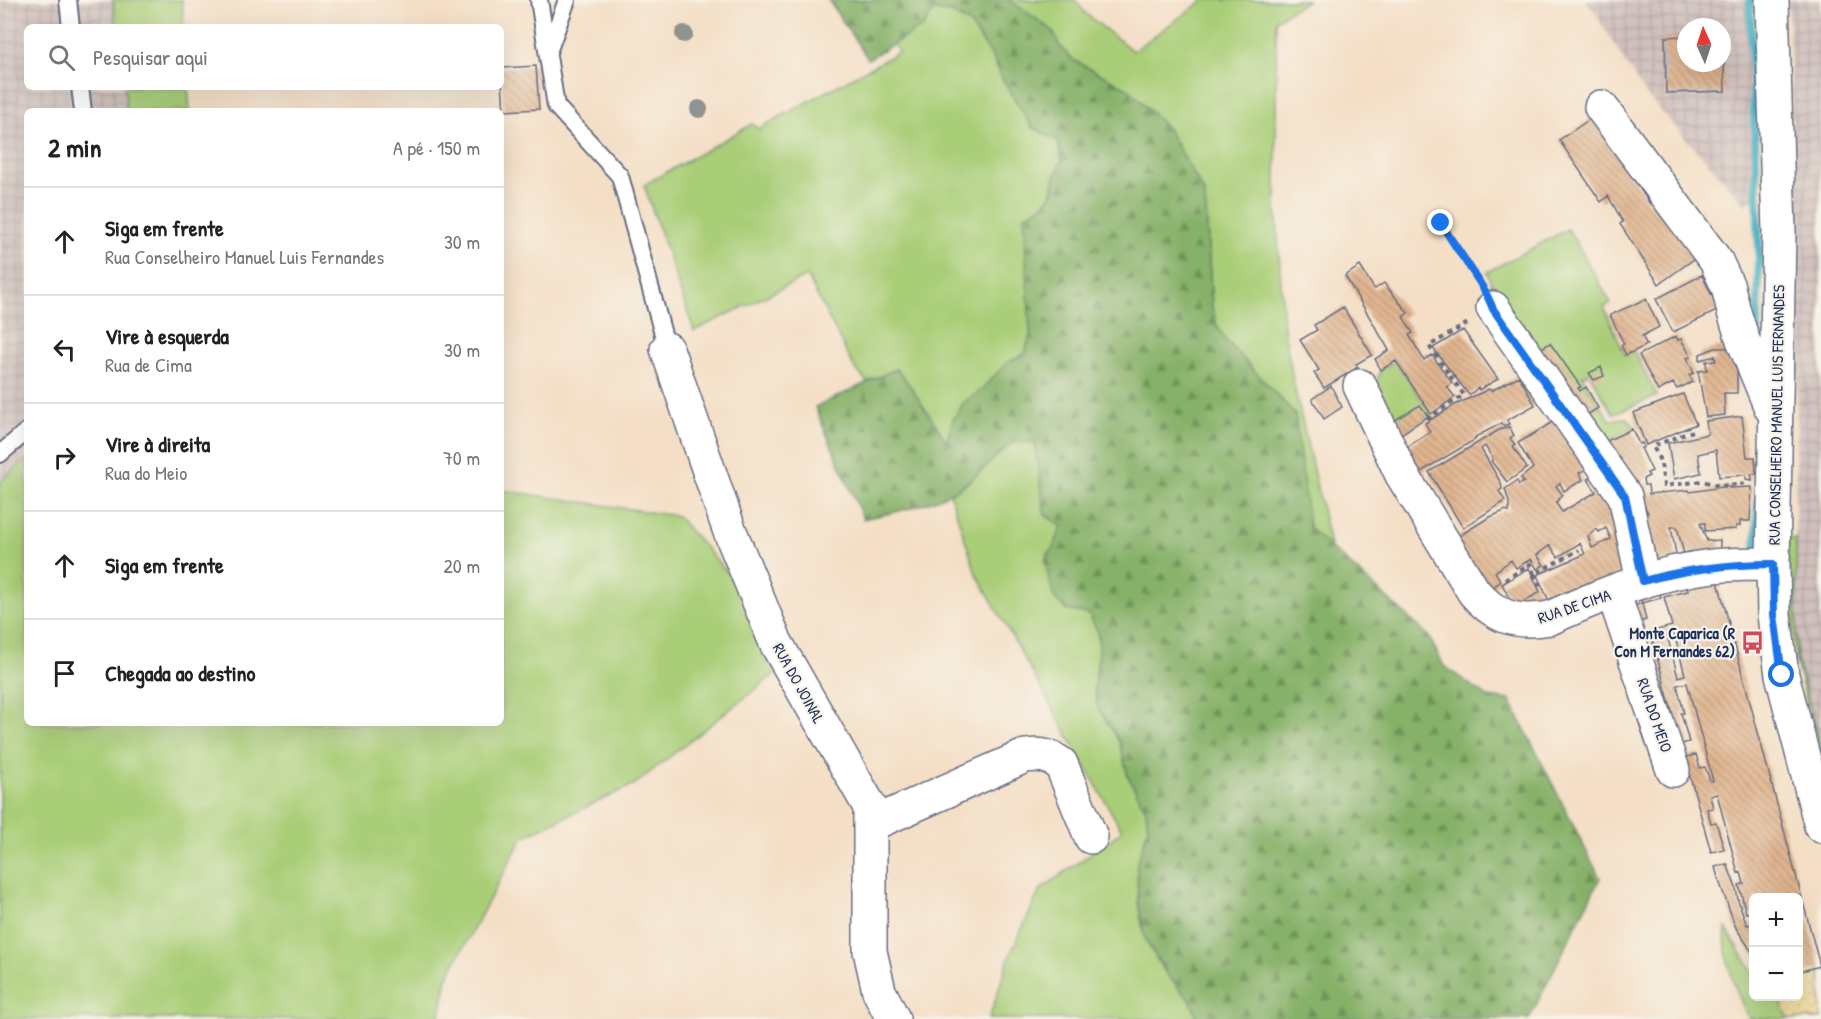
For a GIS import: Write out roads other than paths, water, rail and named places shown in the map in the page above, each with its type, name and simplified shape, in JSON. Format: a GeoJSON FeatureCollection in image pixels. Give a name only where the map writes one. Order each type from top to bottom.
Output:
{"type":"FeatureCollection","features":[{"type":"Feature","properties":{"kind":"street","name":"RUA CONSELHEIRO MANUEL LUIS FERNANDES"},"geometry":{"type":"LineString","coordinates":[[1772,0],[1779,232],[1774,615],[1782,675],[1821,826]]}},
{"type":"Feature","properties":{"kind":"street"},"geometry":{"type":"LineString","coordinates":[[1601,107],[1716,261],[1728,287],[1743,340],[1776,419]]}},
{"type":"Feature","properties":{"kind":"street"},"geometry":{"type":"LineString","coordinates":[[1481,316],[1625,496],[1643,581]]}},
{"type":"Feature","properties":{"kind":"street","name":"RUA DO JOINAL"},"geometry":{"type":"LineString","coordinates":[[667,349],[729,529],[776,643],[870,807],[872,824],[870,951],[879,991],[893,1019]]}},
{"type":"Feature","properties":{"kind":"street","name":"RUA DE CIMA"},"geometry":{"type":"LineString","coordinates":[[1360,386],[1401,473],[1474,592],[1484,603],[1510,619],[1534,621],[1550,618],[1643,581],[1677,572],[1712,566],[1773,564]]}},
{"type":"Feature","properties":{"kind":"street","name":"RUA DO MEIO"},"geometry":{"type":"LineString","coordinates":[[1613,592],[1673,770]]}},
{"type":"Feature","properties":{"kind":"street"},"geometry":{"type":"LineString","coordinates":[[872,824],[1025,756],[1039,754],[1051,757],[1061,764],[1091,837]]}},
{"type":"Feature","properties":{"kind":"lane"},"geometry":{"type":"LineString","coordinates":[[68,0],[71,24]]}},
{"type":"Feature","properties":{"kind":"lane"},"geometry":{"type":"LineString","coordinates":[[539,0],[556,106],[620,176],[667,349]]}},
{"type":"Feature","properties":{"kind":"lane"},"geometry":{"type":"LineString","coordinates":[[547,56],[567,0]]}},
{"type":"Feature","properties":{"kind":"lane"},"geometry":{"type":"LineString","coordinates":[[80,90],[83,108]]}},
{"type":"Feature","properties":{"kind":"lane"},"geometry":{"type":"LineString","coordinates":[[0,454],[24,433]]}},
{"type":"Feature","properties":{"kind":"waterway"},"geometry":{"type":"LineString","coordinates":[[1750,0],[1759,249],[1757,340]]}},
{"type":"Feature","properties":{"kind":"waterway"},"geometry":{"type":"LineString","coordinates":[[1756,554],[1758,499]]}},
{"type":"Feature","properties":{"kind":"place","name":"Monte Caparica (R Con M Fernandes 62)"},"geometry":{"type":"Point","coordinates":[1753,642]}}]}
